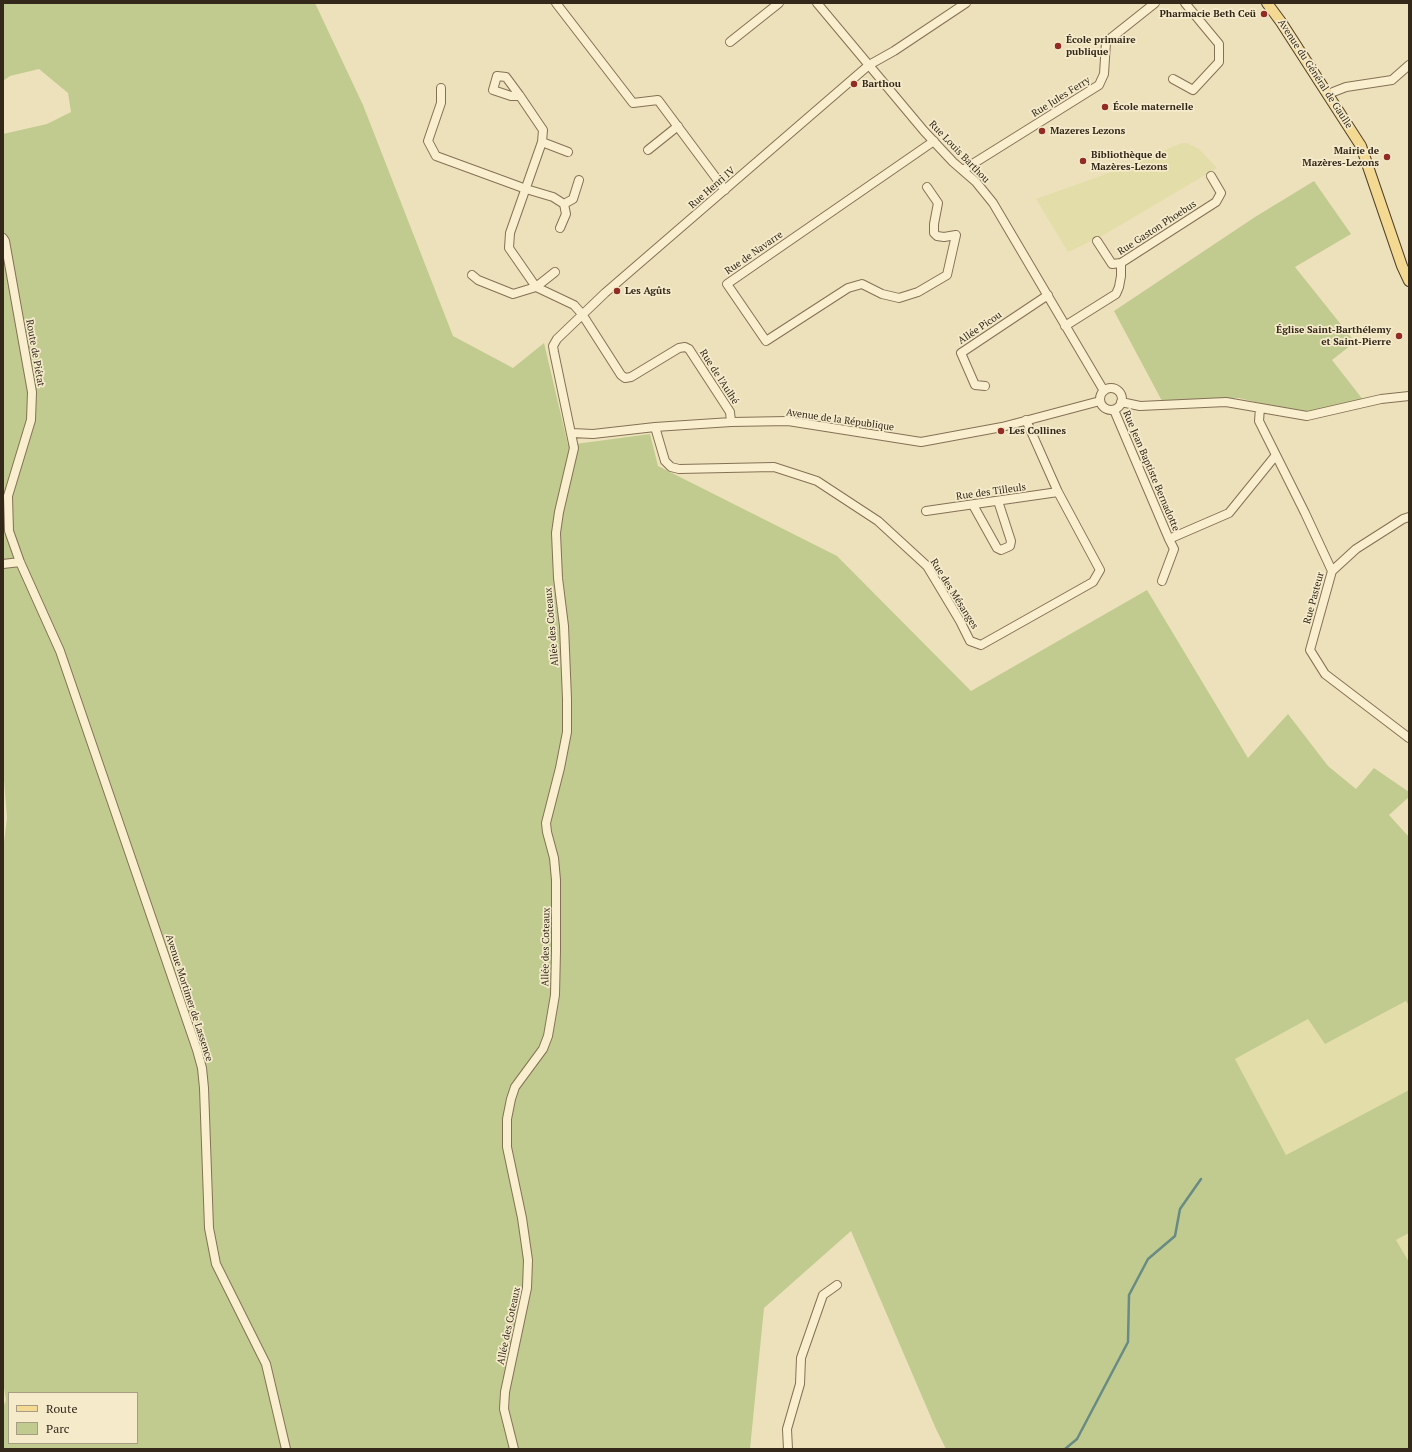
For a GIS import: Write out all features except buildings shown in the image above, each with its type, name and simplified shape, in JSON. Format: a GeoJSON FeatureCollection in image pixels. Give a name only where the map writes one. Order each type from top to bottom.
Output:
{"type":"FeatureCollection","features":[{"type":"Feature","properties":{"kind":"main road","name":"Avenue du Général de Gaulle"},"geometry":{"type":"LineString","coordinates":[[1267,3],[1281,22],[1361,146],[1402,266],[1409,282]]}},
{"type":"Feature","properties":{"kind":"street"},"geometry":{"type":"LineString","coordinates":[[556,3],[633,104],[658,100],[725,190]]}},
{"type":"Feature","properties":{"kind":"street"},"geometry":{"type":"LineString","coordinates":[[730,42],[779,3]]}},
{"type":"Feature","properties":{"kind":"street","name":"Rue Louis Barthou"},"geometry":{"type":"LineString","coordinates":[[817,3],[934,141],[953,162],[976,182],[993,203],[1104,391]]}},
{"type":"Feature","properties":{"kind":"street","name":"Rue Henri IV"},"geometry":{"type":"LineString","coordinates":[[572,433],[554,352],[554,346],[557,339],[582,314],[869,65],[894,51],[966,3]]}},
{"type":"Feature","properties":{"kind":"street","name":"Rue Jules Ferry"},"geometry":{"type":"LineString","coordinates":[[963,170],[1099,84],[1104,74],[1106,42],[1156,3]]}},
{"type":"Feature","properties":{"kind":"street"},"geometry":{"type":"LineString","coordinates":[[1174,79],[1193,90],[1219,62],[1219,44],[1185,3]]}},
{"type":"Feature","properties":{"kind":"street"},"geometry":{"type":"LineString","coordinates":[[1328,94],[1346,87],[1392,80],[1409,65]]}},
{"type":"Feature","properties":{"kind":"street"},"geometry":{"type":"LineString","coordinates":[[442,88],[441,103],[428,141],[436,156],[526,189],[553,197],[564,204],[566,214],[560,228]]}},
{"type":"Feature","properties":{"kind":"street"},"geometry":{"type":"LineString","coordinates":[[520,96],[543,130],[542,142],[510,233],[509,248],[536,287],[574,305],[582,314]]}},
{"type":"Feature","properties":{"kind":"street"},"geometry":{"type":"LineString","coordinates":[[648,150],[678,126]]}},
{"type":"Feature","properties":{"kind":"street","name":"Rue de Navarre"},"geometry":{"type":"LineString","coordinates":[[927,187],[938,203],[934,233],[937,236],[944,237],[956,235],[947,275],[918,292],[899,298],[882,294],[862,284],[848,288],[766,341],[727,284],[934,141]]}},
{"type":"Feature","properties":{"kind":"street"},"geometry":{"type":"LineString","coordinates":[[542,142],[568,152]]}},
{"type":"Feature","properties":{"kind":"street","name":"Rue Gaston Phoebus"},"geometry":{"type":"LineString","coordinates":[[1065,326],[1116,294],[1121,276],[1121,263],[1216,202],[1222,193],[1211,176]]}},
{"type":"Feature","properties":{"kind":"street"},"geometry":{"type":"LineString","coordinates":[[564,204],[573,199],[579,180]]}},
{"type":"Feature","properties":{"kind":"street","name":"Route de Piétat"},"geometry":{"type":"LineString","coordinates":[[3,238],[5,241],[32,392],[31,420],[8,496],[9,530],[20,562],[60,651]]}},
{"type":"Feature","properties":{"kind":"street"},"geometry":{"type":"LineString","coordinates":[[1097,241],[1112,264],[1121,263]]}},
{"type":"Feature","properties":{"kind":"street"},"geometry":{"type":"LineString","coordinates":[[472,275],[478,280],[513,294],[536,287],[555,272]]}},
{"type":"Feature","properties":{"kind":"street","name":"Allée Picou"},"geometry":{"type":"LineString","coordinates":[[985,386],[975,385],[961,353],[1048,295]]}},
{"type":"Feature","properties":{"kind":"street","name":"Rue de l'Aulhé"},"geometry":{"type":"LineString","coordinates":[[582,314],[620,375],[625,378],[631,377],[679,348],[685,347],[689,349],[730,412],[731,422]]}},
{"type":"Feature","properties":{"kind":"street"},"geometry":{"type":"LineString","coordinates":[[1110,388],[1116,390],[1120,395],[1121,402],[1114,410],[1103,407],[1100,401],[1101,394],[1104,391],[1110,388]]}},
{"type":"Feature","properties":{"kind":"street"},"geometry":{"type":"LineString","coordinates":[[1121,402],[1140,406],[1226,402],[1307,416],[1381,399],[1409,396]]}},
{"type":"Feature","properties":{"kind":"street","name":"Avenue de la République"},"geometry":{"type":"LineString","coordinates":[[572,433],[593,434],[655,427],[731,422],[788,421],[921,442],[1002,426],[1100,401]]}},
{"type":"Feature","properties":{"kind":"street","name":"Rue Pasteur"},"geometry":{"type":"LineString","coordinates":[[1260,408],[1259,421],[1332,571],[1310,650],[1325,674],[1409,738]]}},
{"type":"Feature","properties":{"kind":"street","name":"Rue Jean Baptiste Bernadotte"},"geometry":{"type":"LineString","coordinates":[[1114,410],[1169,540],[1174,548],[1162,581]]}},
{"type":"Feature","properties":{"kind":"street","name":"Rue des Mésanges"},"geometry":{"type":"LineString","coordinates":[[655,427],[665,461],[671,467],[679,469],[774,466],[816,481],[878,521],[927,566],[960,621],[970,641],[981,645],[1093,582],[1100,570],[1058,492],[1026,420]]}},
{"type":"Feature","properties":{"kind":"street","name":"Allée des Coteaux"},"geometry":{"type":"LineString","coordinates":[[514,1449],[504,1409],[505,1392],[528,1288],[528,1260],[522,1218],[507,1147],[507,1119],[511,1098],[515,1087],[543,1049],[548,1036],[555,995],[556,880],[554,858],[546,823],[560,768],[567,732],[564,626],[558,578],[556,533],[559,512],[574,448],[572,433]]}},
{"type":"Feature","properties":{"kind":"street","name":"Rue Jean Baptiste Bernadotte"},"geometry":{"type":"LineString","coordinates":[[1169,540],[1229,513],[1276,455]]}},
{"type":"Feature","properties":{"kind":"street","name":"Rue des Tilleuls"},"geometry":{"type":"LineString","coordinates":[[926,511],[1058,492]]}},
{"type":"Feature","properties":{"kind":"street"},"geometry":{"type":"LineString","coordinates":[[973,505],[997,548],[1001,550],[1010,546],[1011,541],[998,501]]}},
{"type":"Feature","properties":{"kind":"street"},"geometry":{"type":"LineString","coordinates":[[1332,571],[1356,548],[1403,519],[1409,517]]}},
{"type":"Feature","properties":{"kind":"street"},"geometry":{"type":"LineString","coordinates":[[3,564],[20,562]]}},
{"type":"Feature","properties":{"kind":"street","name":"Avenue Mortimer de Lassence"},"geometry":{"type":"LineString","coordinates":[[60,651],[197,1050],[202,1068],[204,1088],[209,1228],[216,1264],[266,1364],[286,1449]]}},
{"type":"Feature","properties":{"kind":"street"},"geometry":{"type":"LineString","coordinates":[[788,1449],[787,1429],[800,1384],[800,1358],[823,1295],[837,1284]]}},
{"type":"Feature","properties":{"kind":"shaded area"},"geometry":{"type":"Polygon","coordinates":[[[1182,143],[1187,143],[1199,149],[1217,168],[1102,236],[1068,252],[1036,199],[1106,174],[1182,143]]]}},
{"type":"Feature","properties":{"kind":"shaded area"},"geometry":{"type":"Polygon","coordinates":[[[1406,1001],[1409,1006],[1409,1090],[1286,1155],[1235,1059],[1308,1019],[1325,1043],[1406,1001]]]}},
{"type":"Feature","properties":{"kind":"shaded area"},"geometry":{"type":"Polygon","coordinates":[[[1409,1233],[1409,1262],[1396,1240],[1409,1233]]]}},
{"type":"Feature","properties":{"kind":"green space"},"geometry":{"type":"Polygon","coordinates":[[[3,3],[315,3],[363,105],[453,336],[513,368],[544,343],[568,445],[650,434],[658,466],[837,556],[971,691],[1147,590],[1248,758],[1288,714],[1328,766],[1356,789],[1374,768],[1409,792],[1409,797],[1389,815],[1409,837],[1409,1006],[1406,1001],[1325,1044],[1308,1019],[1235,1059],[1286,1155],[1409,1090],[1409,1233],[1396,1240],[1409,1262],[1409,1449],[946,1449],[851,1231],[764,1308],[750,1449],[3,1449],[3,1408],[6,1400],[3,1382],[3,841],[4,842],[7,818],[3,767],[3,134],[47,124],[71,112],[68,93],[39,69],[10,76],[3,81],[3,3]]]}},
{"type":"Feature","properties":{"kind":"green space"},"geometry":{"type":"Polygon","coordinates":[[[1314,181],[1351,234],[1295,267],[1355,342],[1332,360],[1364,401],[1308,415],[1239,398],[1162,401],[1114,311],[1255,217],[1314,181]]]}},
{"type":"Feature","properties":{"kind":"waterway"},"geometry":{"type":"LineString","coordinates":[[1065,1449],[1077,1439],[1128,1342],[1129,1295],[1148,1259],[1175,1236],[1180,1209],[1201,1179]]}},
{"type":"Feature","properties":{"kind":"place","name":"Pharmacie Beth Ceü"},"geometry":{"type":"Point","coordinates":[1264,14]}},
{"type":"Feature","properties":{"kind":"place","name":"École primaire publique"},"geometry":{"type":"Point","coordinates":[1058,46]}},
{"type":"Feature","properties":{"kind":"place","name":"Barthou"},"geometry":{"type":"Point","coordinates":[854,84]}},
{"type":"Feature","properties":{"kind":"place","name":"École maternelle"},"geometry":{"type":"Point","coordinates":[1105,107]}},
{"type":"Feature","properties":{"kind":"place","name":"Mazeres Lezons"},"geometry":{"type":"Point","coordinates":[1042,131]}},
{"type":"Feature","properties":{"kind":"place","name":"Mairie de Mazères-Lezons"},"geometry":{"type":"Point","coordinates":[1387,157]}},
{"type":"Feature","properties":{"kind":"place","name":"Bibliothèque de Mazères-Lezons"},"geometry":{"type":"Point","coordinates":[1083,161]}},
{"type":"Feature","properties":{"kind":"place","name":"Les Agûts"},"geometry":{"type":"Point","coordinates":[617,291]}},
{"type":"Feature","properties":{"kind":"place","name":"Église Saint-Barthélemy et Saint-Pierre"},"geometry":{"type":"Point","coordinates":[1399,336]}},
{"type":"Feature","properties":{"kind":"place","name":"Les Collines"},"geometry":{"type":"Point","coordinates":[1001,431]}}]}
